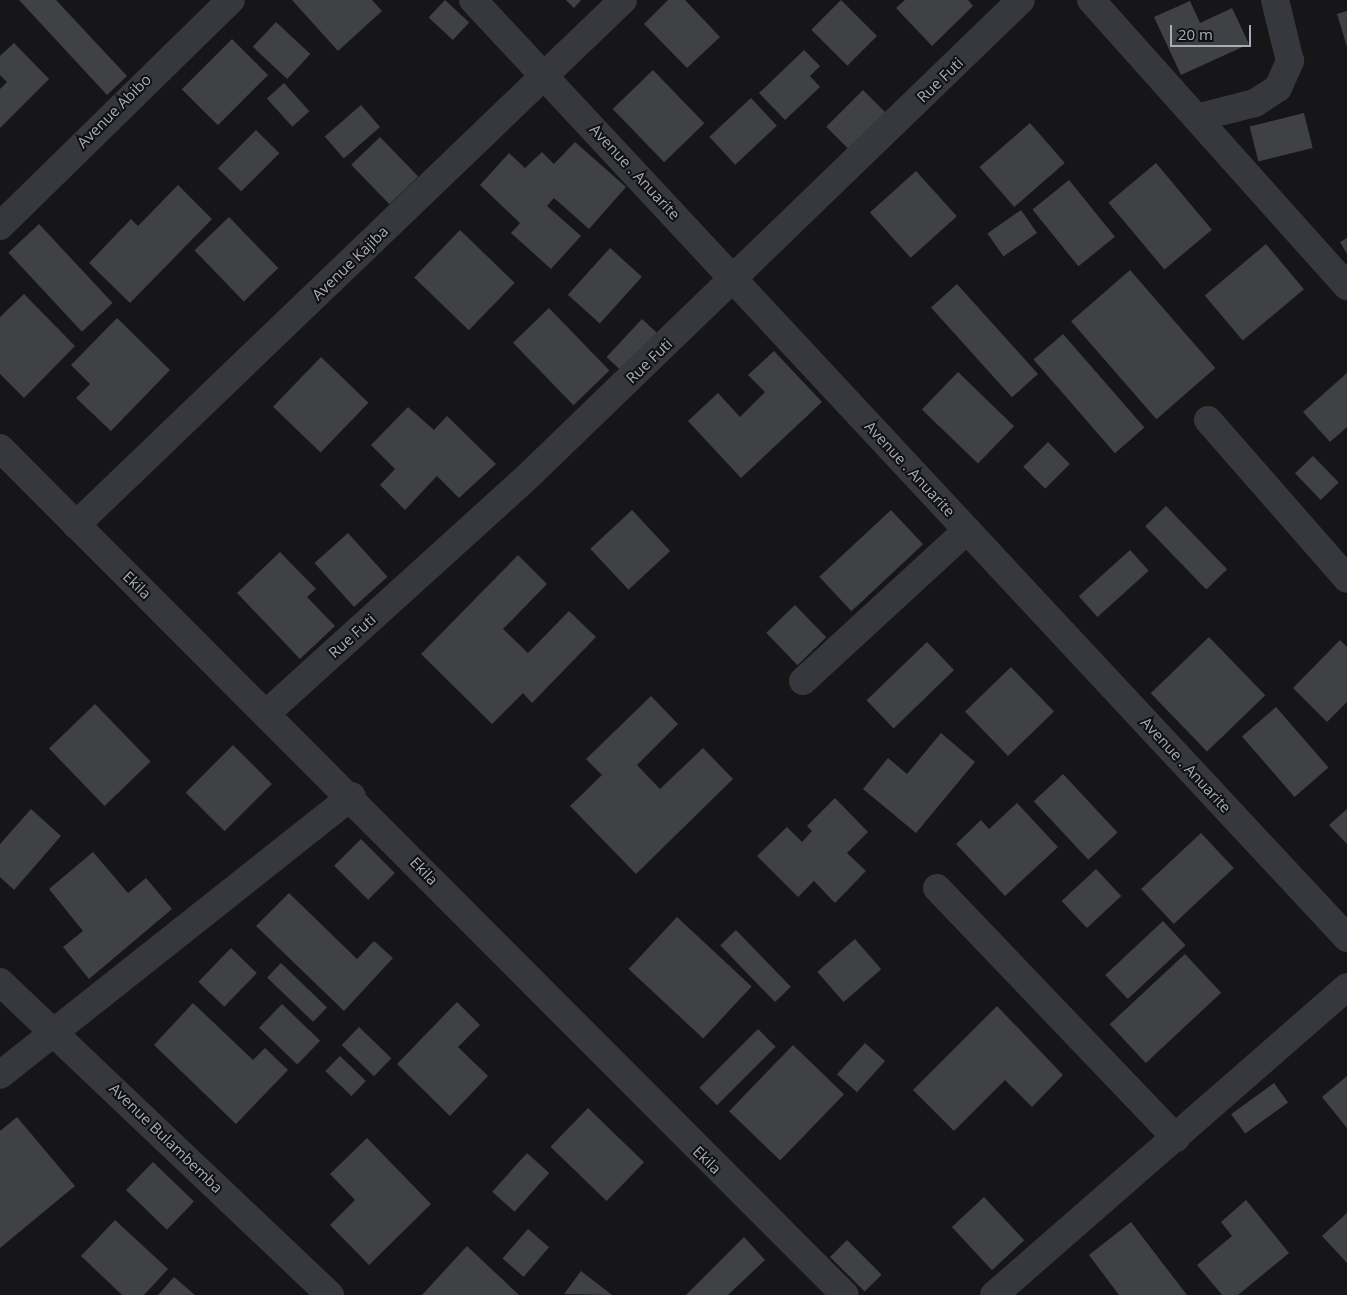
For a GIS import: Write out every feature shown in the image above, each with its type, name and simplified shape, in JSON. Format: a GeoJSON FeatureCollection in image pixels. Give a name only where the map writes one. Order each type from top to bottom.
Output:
{"type":"FeatureCollection","features":[{"type":"Feature","properties":{"kind":"street","name":"Avenue Abibo"},"geometry":{"type":"LineString","coordinates":[[0,226],[231,0]]}},
{"type":"Feature","properties":{"kind":"street","name":"Avenue . Anuarite"},"geometry":{"type":"LineString","coordinates":[[473,0],[546,75],[1347,938]]}},
{"type":"Feature","properties":{"kind":"street","name":"Avenue Kajiba"},"geometry":{"type":"LineString","coordinates":[[76,526],[623,0]]}},
{"type":"Feature","properties":{"kind":"street","name":"Rue Futi"},"geometry":{"type":"LineString","coordinates":[[268,712],[524,481],[735,280],[1021,0]]}},
{"type":"Feature","properties":{"kind":"street"},"geometry":{"type":"LineString","coordinates":[[1091,0],[1200,117],[1347,286]]}},
{"type":"Feature","properties":{"kind":"street"},"geometry":{"type":"LineString","coordinates":[[1200,117],[1255,103],[1278,88],[1290,61],[1275,0]]}},
{"type":"Feature","properties":{"kind":"street"},"geometry":{"type":"LineString","coordinates":[[1208,420],[1347,579]]}},
{"type":"Feature","properties":{"kind":"street","name":"Ekila"},"geometry":{"type":"LineString","coordinates":[[0,448],[76,526],[352,796],[638,1092],[845,1295]]}},
{"type":"Feature","properties":{"kind":"street"},"geometry":{"type":"LineString","coordinates":[[802,680],[967,530]]}},
{"type":"Feature","properties":{"kind":"street"},"geometry":{"type":"LineString","coordinates":[[0,1075],[352,796]]}},
{"type":"Feature","properties":{"kind":"street"},"geometry":{"type":"LineString","coordinates":[[937,888],[1176,1138]]}},
{"type":"Feature","properties":{"kind":"street","name":"Avenue Bulambemba"},"geometry":{"type":"LineString","coordinates":[[0,982],[55,1032],[330,1295]]}},
{"type":"Feature","properties":{"kind":"street"},"geometry":{"type":"LineString","coordinates":[[994,1295],[1347,987]]}},
{"type":"Feature","properties":{"kind":"building"},"geometry":{"type":"Polygon","coordinates":[[[19,0],[56,0],[127,76],[107,95],[19,0]]]}},
{"type":"Feature","properties":{"kind":"building"},"geometry":{"type":"Polygon","coordinates":[[[292,0],[372,0],[382,11],[338,51],[292,0]]]}},
{"type":"Feature","properties":{"kind":"building"},"geometry":{"type":"Polygon","coordinates":[[[445,0],[469,23],[453,40],[429,18],[445,0]]]}},
{"type":"Feature","properties":{"kind":"building"},"geometry":{"type":"Polygon","coordinates":[[[566,0],[581,0],[574,8],[566,0]]]}},
{"type":"Feature","properties":{"kind":"building"},"geometry":{"type":"Polygon","coordinates":[[[668,0],[685,0],[720,37],[687,68],[644,24],[668,0]]]}},
{"type":"Feature","properties":{"kind":"building"},"geometry":{"type":"Polygon","coordinates":[[[841,0],[877,36],[847,66],[811,30],[841,0]]]}},
{"type":"Feature","properties":{"kind":"building"},"geometry":{"type":"Polygon","coordinates":[[[905,0],[968,0],[973,6],[932,46],[896,8],[905,0]]]}},
{"type":"Feature","properties":{"kind":"building"},"geometry":{"type":"Polygon","coordinates":[[[1190,1],[1200,23],[1232,8],[1249,44],[1181,75],[1154,17],[1190,1]]]}},
{"type":"Feature","properties":{"kind":"building"},"geometry":{"type":"Polygon","coordinates":[[[1347,11],[1347,47],[1337,14],[1347,11]]]}},
{"type":"Feature","properties":{"kind":"building"},"geometry":{"type":"Polygon","coordinates":[[[276,22],[310,54],[287,79],[253,47],[276,22]]]}},
{"type":"Feature","properties":{"kind":"building"},"geometry":{"type":"Polygon","coordinates":[[[232,39],[268,75],[218,125],[182,89],[232,39]]]}},
{"type":"Feature","properties":{"kind":"building"},"geometry":{"type":"Polygon","coordinates":[[[14,43],[49,79],[0,128],[0,89],[7,82],[0,75],[0,56],[14,43]]]}},
{"type":"Feature","properties":{"kind":"building"},"geometry":{"type":"Polygon","coordinates":[[[804,50],[820,66],[810,76],[820,87],[785,120],[759,93],[804,50]]]}},
{"type":"Feature","properties":{"kind":"building"},"geometry":{"type":"Polygon","coordinates":[[[653,70],[704,123],[664,162],[613,109],[653,70]]]}},
{"type":"Feature","properties":{"kind":"building"},"geometry":{"type":"Polygon","coordinates":[[[284,83],[309,111],[292,127],[267,98],[284,83]]]}},
{"type":"Feature","properties":{"kind":"building"},"geometry":{"type":"Polygon","coordinates":[[[863,90],[887,114],[850,151],[826,127],[863,90]]]}},
{"type":"Feature","properties":{"kind":"building"},"geometry":{"type":"Polygon","coordinates":[[[751,98],[777,126],[735,165],[709,137],[751,98]]]}},
{"type":"Feature","properties":{"kind":"building"},"geometry":{"type":"Polygon","coordinates":[[[361,105],[380,127],[344,158],[325,136],[361,105]]]}},
{"type":"Feature","properties":{"kind":"building"},"geometry":{"type":"Polygon","coordinates":[[[1304,113],[1313,148],[1258,161],[1250,127],[1304,113]]]}},
{"type":"Feature","properties":{"kind":"building"},"geometry":{"type":"Polygon","coordinates":[[[1030,123],[1065,163],[1014,207],[979,167],[1030,123]]]}},
{"type":"Feature","properties":{"kind":"building"},"geometry":{"type":"Polygon","coordinates":[[[256,130],[279,153],[241,192],[218,168],[256,130]]]}},
{"type":"Feature","properties":{"kind":"building"},"geometry":{"type":"Polygon","coordinates":[[[380,137],[418,177],[389,204],[351,165],[380,137]]]}},
{"type":"Feature","properties":{"kind":"building"},"geometry":{"type":"Polygon","coordinates":[[[575,142],[626,187],[589,229],[554,198],[547,206],[581,236],[551,269],[511,233],[520,223],[480,185],[509,153],[525,168],[542,152],[554,164],[575,142]]]}},
{"type":"Feature","properties":{"kind":"building"},"geometry":{"type":"Polygon","coordinates":[[[1156,163],[1212,230],[1164,269],[1109,203],[1156,163]]]}},
{"type":"Feature","properties":{"kind":"building"},"geometry":{"type":"Polygon","coordinates":[[[916,171],[957,216],[911,258],[870,212],[916,171]]]}},
{"type":"Feature","properties":{"kind":"building"},"geometry":{"type":"Polygon","coordinates":[[[1069,180],[1115,237],[1078,266],[1032,210],[1069,180]]]}},
{"type":"Feature","properties":{"kind":"building"},"geometry":{"type":"Polygon","coordinates":[[[178,185],[212,219],[130,303],[89,263],[131,219],[138,226],[178,185]]]}},
{"type":"Feature","properties":{"kind":"building"},"geometry":{"type":"Polygon","coordinates":[[[1021,210],[1037,233],[1003,256],[987,234],[1021,210]]]}},
{"type":"Feature","properties":{"kind":"building"},"geometry":{"type":"Polygon","coordinates":[[[229,217],[278,268],[244,301],[194,250],[229,217]]]}},
{"type":"Feature","properties":{"kind":"building"},"geometry":{"type":"Polygon","coordinates":[[[39,224],[113,303],[82,332],[8,253],[39,224]]]}},
{"type":"Feature","properties":{"kind":"building"},"geometry":{"type":"Polygon","coordinates":[[[460,230],[515,283],[469,330],[414,277],[460,230]]]}},
{"type":"Feature","properties":{"kind":"building"},"geometry":{"type":"Polygon","coordinates":[[[1347,238],[1347,254],[1340,242],[1347,238]]]}},
{"type":"Feature","properties":{"kind":"building"},"geometry":{"type":"Polygon","coordinates":[[[1266,244],[1304,289],[1243,341],[1205,295],[1266,244]]]}},
{"type":"Feature","properties":{"kind":"building"},"geometry":{"type":"Polygon","coordinates":[[[610,248],[642,277],[600,324],[568,295],[610,248]]]}},
{"type":"Feature","properties":{"kind":"building"},"geometry":{"type":"Polygon","coordinates":[[[1130,270],[1215,368],[1156,419],[1071,321],[1130,270]]]}},
{"type":"Feature","properties":{"kind":"building"},"geometry":{"type":"Polygon","coordinates":[[[957,284],[1038,374],[1012,397],[931,307],[957,284]]]}},
{"type":"Feature","properties":{"kind":"building"},"geometry":{"type":"Polygon","coordinates":[[[24,294],[75,346],[24,398],[0,374],[0,317],[24,294]]]}},
{"type":"Feature","properties":{"kind":"building"},"geometry":{"type":"Polygon","coordinates":[[[549,308],[609,371],[573,405],[513,343],[549,308]]]}},
{"type":"Feature","properties":{"kind":"building"},"geometry":{"type":"Polygon","coordinates":[[[117,318],[170,370],[111,431],[76,398],[90,384],[71,365],[117,318]]]}},
{"type":"Feature","properties":{"kind":"building"},"geometry":{"type":"Polygon","coordinates":[[[642,319],[660,336],[625,374],[607,357],[642,319]]]}},
{"type":"Feature","properties":{"kind":"building"},"geometry":{"type":"Polygon","coordinates":[[[1063,334],[1144,428],[1115,453],[1034,360],[1063,334]]]}},
{"type":"Feature","properties":{"kind":"building"},"geometry":{"type":"Polygon","coordinates":[[[774,351],[822,402],[741,478],[688,421],[718,393],[740,417],[765,392],[748,375],[774,351]]]}},
{"type":"Feature","properties":{"kind":"building"},"geometry":{"type":"Polygon","coordinates":[[[321,357],[368,403],[321,452],[273,407],[321,357]]]}},
{"type":"Feature","properties":{"kind":"building"},"geometry":{"type":"Polygon","coordinates":[[[958,372],[1014,426],[978,464],[922,409],[958,372]]]}},
{"type":"Feature","properties":{"kind":"building"},"geometry":{"type":"Polygon","coordinates":[[[1347,373],[1347,427],[1330,442],[1303,412],[1347,373]]]}},
{"type":"Feature","properties":{"kind":"building"},"geometry":{"type":"Polygon","coordinates":[[[408,407],[434,430],[447,416],[496,464],[459,498],[437,476],[405,510],[380,485],[395,469],[371,445],[408,407]]]}},
{"type":"Feature","properties":{"kind":"building"},"geometry":{"type":"Polygon","coordinates":[[[1048,442],[1070,464],[1045,489],[1023,467],[1048,442]]]}},
{"type":"Feature","properties":{"kind":"building"},"geometry":{"type":"Polygon","coordinates":[[[1313,456],[1339,483],[1321,500],[1295,473],[1313,456]]]}},
{"type":"Feature","properties":{"kind":"building"},"geometry":{"type":"Polygon","coordinates":[[[1166,506],[1227,569],[1206,589],[1145,526],[1166,506]]]}},
{"type":"Feature","properties":{"kind":"building"},"geometry":{"type":"Polygon","coordinates":[[[632,510],[670,551],[629,590],[590,549],[632,510]]]}},
{"type":"Feature","properties":{"kind":"building"},"geometry":{"type":"Polygon","coordinates":[[[891,510],[923,544],[851,611],[819,577],[891,510]]]}},
{"type":"Feature","properties":{"kind":"building"},"geometry":{"type":"Polygon","coordinates":[[[348,533],[387,577],[354,607],[315,563],[348,533]]]}},
{"type":"Feature","properties":{"kind":"building"},"geometry":{"type":"Polygon","coordinates":[[[1130,550],[1149,571],[1097,617],[1079,596],[1130,550]]]}},
{"type":"Feature","properties":{"kind":"building"},"geometry":{"type":"Polygon","coordinates":[[[280,552],[316,589],[307,597],[335,626],[300,659],[237,593],[280,552]]]}},
{"type":"Feature","properties":{"kind":"building"},"geometry":{"type":"Polygon","coordinates":[[[518,555],[547,584],[503,629],[528,653],[569,611],[596,637],[532,703],[523,693],[492,724],[421,654],[518,555]]]}},
{"type":"Feature","properties":{"kind":"building"},"geometry":{"type":"Polygon","coordinates":[[[795,605],[826,637],[797,665],[766,633],[795,605]]]}},
{"type":"Feature","properties":{"kind":"building"},"geometry":{"type":"Polygon","coordinates":[[[1209,637],[1265,695],[1207,752],[1151,693],[1209,637]]]}},
{"type":"Feature","properties":{"kind":"building"},"geometry":{"type":"Polygon","coordinates":[[[1340,640],[1347,647],[1347,702],[1327,722],[1293,688],[1340,640]]]}},
{"type":"Feature","properties":{"kind":"building"},"geometry":{"type":"Polygon","coordinates":[[[927,642],[954,670],[894,728],[867,700],[927,642]]]}},
{"type":"Feature","properties":{"kind":"building"},"geometry":{"type":"Polygon","coordinates":[[[1011,667],[1054,712],[1008,756],[965,711],[1011,667]]]}},
{"type":"Feature","properties":{"kind":"building"},"geometry":{"type":"Polygon","coordinates":[[[651,696],[678,724],[637,765],[660,789],[703,748],[733,779],[636,874],[570,806],[602,775],[586,759],[651,696]]]}},
{"type":"Feature","properties":{"kind":"building"},"geometry":{"type":"Polygon","coordinates":[[[95,704],[151,762],[105,806],[49,748],[95,704]]]}},
{"type":"Feature","properties":{"kind":"building"},"geometry":{"type":"Polygon","coordinates":[[[1276,707],[1328,767],[1295,797],[1242,737],[1276,707]]]}},
{"type":"Feature","properties":{"kind":"building"},"geometry":{"type":"Polygon","coordinates":[[[941,733],[975,762],[916,833],[863,789],[888,758],[907,774],[941,733]]]}},
{"type":"Feature","properties":{"kind":"building"},"geometry":{"type":"Polygon","coordinates":[[[233,745],[272,784],[225,831],[186,792],[233,745]]]}},
{"type":"Feature","properties":{"kind":"building"},"geometry":{"type":"Polygon","coordinates":[[[1063,774],[1118,833],[1088,860],[1034,801],[1063,774]]]}},
{"type":"Feature","properties":{"kind":"building"},"geometry":{"type":"Polygon","coordinates":[[[835,798],[868,832],[847,853],[866,871],[835,903],[814,881],[798,897],[757,856],[787,827],[802,842],[812,831],[807,826],[835,798]]]}},
{"type":"Feature","properties":{"kind":"building"},"geometry":{"type":"Polygon","coordinates":[[[1017,803],[1058,847],[1005,896],[956,844],[981,820],[989,829],[1017,803]]]}},
{"type":"Feature","properties":{"kind":"building"},"geometry":{"type":"Polygon","coordinates":[[[31,809],[61,836],[14,890],[0,877],[0,844],[31,809]]]}},
{"type":"Feature","properties":{"kind":"building"},"geometry":{"type":"Polygon","coordinates":[[[1347,809],[1347,844],[1329,825],[1347,809]]]}},
{"type":"Feature","properties":{"kind":"building"},"geometry":{"type":"Polygon","coordinates":[[[1201,833],[1234,868],[1174,924],[1141,889],[1201,833]]]}},
{"type":"Feature","properties":{"kind":"building"},"geometry":{"type":"Polygon","coordinates":[[[361,839],[395,873],[368,900],[334,866],[361,839]]]}},
{"type":"Feature","properties":{"kind":"building"},"geometry":{"type":"Polygon","coordinates":[[[93,852],[128,893],[146,878],[172,909],[89,979],[63,947],[83,931],[49,889],[93,852]]]}},
{"type":"Feature","properties":{"kind":"building"},"geometry":{"type":"Polygon","coordinates":[[[1096,869],[1121,896],[1087,928],[1062,901],[1096,869]]]}},
{"type":"Feature","properties":{"kind":"building"},"geometry":{"type":"Polygon","coordinates":[[[289,893],[357,959],[374,941],[393,958],[344,1011],[256,926],[289,893]]]}},
{"type":"Feature","properties":{"kind":"building"},"geometry":{"type":"Polygon","coordinates":[[[677,917],[752,987],[703,1038],[629,969],[677,917]]]}},
{"type":"Feature","properties":{"kind":"building"},"geometry":{"type":"Polygon","coordinates":[[[1163,921],[1186,945],[1128,999],[1105,975],[1163,921]]]}},
{"type":"Feature","properties":{"kind":"building"},"geometry":{"type":"Polygon","coordinates":[[[736,930],[791,987],[775,1002],[720,945],[736,930]]]}},
{"type":"Feature","properties":{"kind":"building"},"geometry":{"type":"Polygon","coordinates":[[[855,939],[881,969],[844,1002],[817,972],[855,939]]]}},
{"type":"Feature","properties":{"kind":"building"},"geometry":{"type":"Polygon","coordinates":[[[231,948],[257,973],[224,1007],[198,982],[231,948]]]}},
{"type":"Feature","properties":{"kind":"building"},"geometry":{"type":"Polygon","coordinates":[[[1185,954],[1221,993],[1146,1063],[1110,1024],[1185,954]]]}},
{"type":"Feature","properties":{"kind":"building"},"geometry":{"type":"Polygon","coordinates":[[[281,963],[327,1007],[313,1022],[267,977],[281,963]]]}},
{"type":"Feature","properties":{"kind":"building"},"geometry":{"type":"Polygon","coordinates":[[[457,1002],[480,1025],[458,1047],[488,1076],[450,1116],[397,1064],[457,1002]]]}},
{"type":"Feature","properties":{"kind":"building"},"geometry":{"type":"Polygon","coordinates":[[[193,1003],[253,1060],[265,1048],[288,1070],[236,1124],[154,1045],[193,1003]]]}},
{"type":"Feature","properties":{"kind":"building"},"geometry":{"type":"Polygon","coordinates":[[[282,1004],[320,1041],[297,1065],[259,1028],[282,1004]]]}},
{"type":"Feature","properties":{"kind":"building"},"geometry":{"type":"Polygon","coordinates":[[[997,1006],[1063,1075],[1032,1107],[1005,1080],[954,1131],[913,1090],[997,1006]]]}},
{"type":"Feature","properties":{"kind":"building"},"geometry":{"type":"Polygon","coordinates":[[[359,1027],[391,1058],[374,1076],[342,1045],[359,1027]]]}},
{"type":"Feature","properties":{"kind":"building"},"geometry":{"type":"Polygon","coordinates":[[[758,1029],[776,1047],[717,1105],[699,1088],[758,1029]]]}},
{"type":"Feature","properties":{"kind":"building"},"geometry":{"type":"Polygon","coordinates":[[[865,1043],[885,1061],[857,1092],[837,1074],[865,1043]]]}},
{"type":"Feature","properties":{"kind":"building"},"geometry":{"type":"Polygon","coordinates":[[[793,1045],[844,1094],[780,1161],[729,1111],[793,1045]]]}},
{"type":"Feature","properties":{"kind":"building"},"geometry":{"type":"Polygon","coordinates":[[[340,1056],[366,1081],[351,1096],[325,1071],[340,1056]]]}},
{"type":"Feature","properties":{"kind":"building"},"geometry":{"type":"Polygon","coordinates":[[[1347,1076],[1347,1128],[1322,1097],[1347,1076]]]}},
{"type":"Feature","properties":{"kind":"building"},"geometry":{"type":"Polygon","coordinates":[[[1274,1083],[1288,1102],[1245,1134],[1231,1114],[1274,1083]]]}},
{"type":"Feature","properties":{"kind":"building"},"geometry":{"type":"Polygon","coordinates":[[[588,1108],[644,1162],[607,1201],[550,1147],[588,1108]]]}},
{"type":"Feature","properties":{"kind":"building"},"geometry":{"type":"Polygon","coordinates":[[[17,1117],[75,1186],[0,1248],[0,1131],[17,1117]]]}},
{"type":"Feature","properties":{"kind":"building"},"geometry":{"type":"Polygon","coordinates":[[[367,1138],[431,1204],[369,1265],[330,1225],[355,1200],[330,1174],[367,1138]]]}},
{"type":"Feature","properties":{"kind":"building"},"geometry":{"type":"Polygon","coordinates":[[[527,1153],[549,1173],[514,1212],[492,1192],[527,1153]]]}},
{"type":"Feature","properties":{"kind":"building"},"geometry":{"type":"Polygon","coordinates":[[[153,1162],[194,1202],[167,1230],[126,1190],[153,1162]]]}},
{"type":"Feature","properties":{"kind":"building"},"geometry":{"type":"Polygon","coordinates":[[[984,1197],[1024,1240],[992,1270],[952,1227],[984,1197]]]}},
{"type":"Feature","properties":{"kind":"building"},"geometry":{"type":"Polygon","coordinates":[[[1246,1200],[1289,1253],[1238,1295],[1222,1295],[1197,1265],[1232,1236],[1221,1222],[1246,1200]]]}},
{"type":"Feature","properties":{"kind":"building"},"geometry":{"type":"Polygon","coordinates":[[[1347,1213],[1347,1263],[1322,1236],[1347,1213]]]}},
{"type":"Feature","properties":{"kind":"building"},"geometry":{"type":"Polygon","coordinates":[[[115,1220],[168,1269],[144,1295],[122,1295],[81,1256],[115,1220]]]}},
{"type":"Feature","properties":{"kind":"building"},"geometry":{"type":"Polygon","coordinates":[[[1131,1222],[1187,1295],[1119,1295],[1089,1255],[1131,1222]]]}},
{"type":"Feature","properties":{"kind":"building"},"geometry":{"type":"Polygon","coordinates":[[[528,1229],[549,1247],[524,1277],[502,1258],[528,1229]]]}},
{"type":"Feature","properties":{"kind":"building"},"geometry":{"type":"Polygon","coordinates":[[[744,1237],[765,1260],[728,1295],[686,1295],[744,1237]]]}},
{"type":"Feature","properties":{"kind":"building"},"geometry":{"type":"Polygon","coordinates":[[[847,1240],[882,1275],[865,1292],[830,1257],[847,1240]]]}},
{"type":"Feature","properties":{"kind":"building"},"geometry":{"type":"Polygon","coordinates":[[[467,1246],[519,1295],[422,1295],[467,1246]]]}},
{"type":"Feature","properties":{"kind":"building"},"geometry":{"type":"Polygon","coordinates":[[[581,1271],[612,1295],[564,1294],[581,1271]]]}},
{"type":"Feature","properties":{"kind":"building"},"geometry":{"type":"Polygon","coordinates":[[[174,1277],[195,1295],[158,1295],[174,1277]]]}}]}
